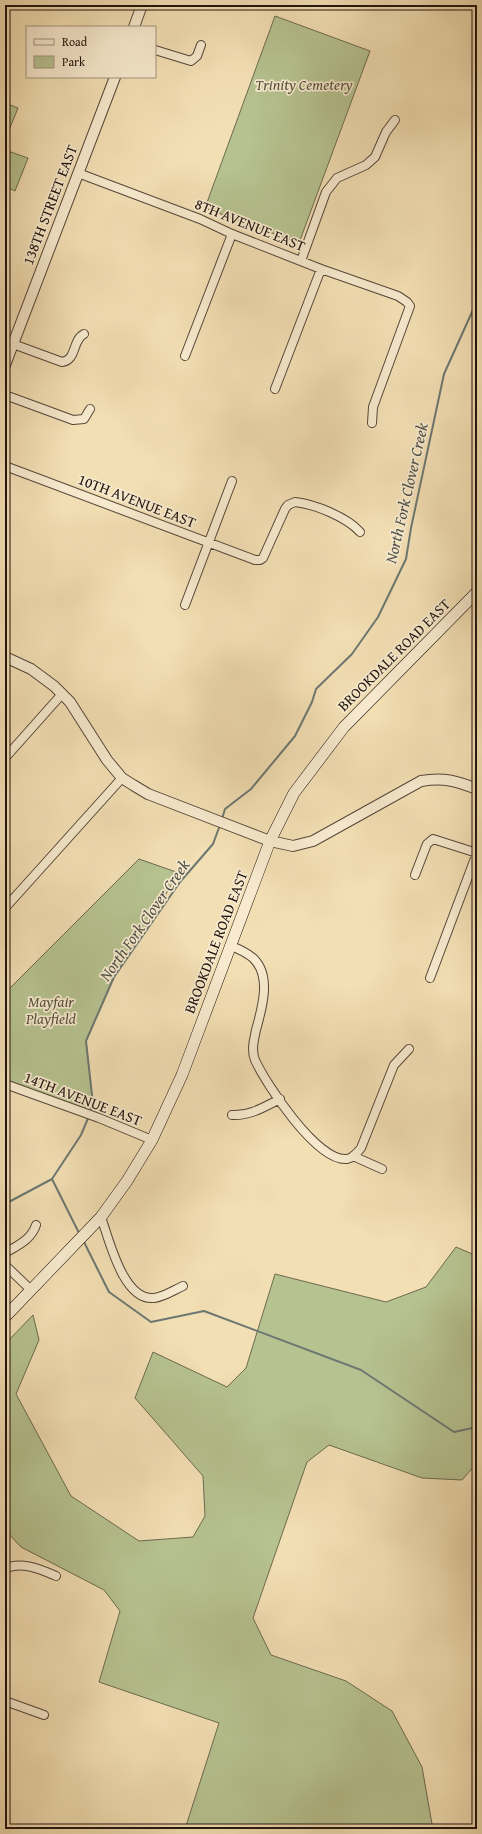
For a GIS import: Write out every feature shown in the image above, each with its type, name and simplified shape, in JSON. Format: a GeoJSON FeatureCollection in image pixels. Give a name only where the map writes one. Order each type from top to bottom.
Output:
{"type":"FeatureCollection","features":[{"type":"Feature","properties":{"kind":"main road","name":"BROOKDALE ROAD EAST"},"geometry":{"type":"LineString","coordinates":[[5,1317],[101,1217],[127,1181],[152,1140],[182,1076],[270,841],[294,793],[340,731],[477,592]]}},
{"type":"Feature","properties":{"kind":"street"},"geometry":{"type":"LineString","coordinates":[[134,26],[142,5]]}},
{"type":"Feature","properties":{"kind":"street"},"geometry":{"type":"LineString","coordinates":[[156,50],[191,61],[197,56],[201,45]]}},
{"type":"Feature","properties":{"kind":"street","name":"138TH STREET EAST"},"geometry":{"type":"LineString","coordinates":[[5,365],[114,78]]}},
{"type":"Feature","properties":{"kind":"street"},"geometry":{"type":"LineString","coordinates":[[301,261],[326,192],[337,178],[366,165],[374,157],[386,132],[395,120]]}},
{"type":"Feature","properties":{"kind":"street","name":"8TH AVENUE EAST"},"geometry":{"type":"LineString","coordinates":[[78,173],[191,216],[321,269],[398,296],[407,302],[410,306],[373,407],[372,423]]}},
{"type":"Feature","properties":{"kind":"street"},"geometry":{"type":"LineString","coordinates":[[185,356],[232,234]]}},
{"type":"Feature","properties":{"kind":"street"},"geometry":{"type":"LineString","coordinates":[[275,389],[321,269]]}},
{"type":"Feature","properties":{"kind":"street"},"geometry":{"type":"LineString","coordinates":[[13,344],[62,362],[66,362],[71,357],[78,340],[84,334]]}},
{"type":"Feature","properties":{"kind":"street"},"geometry":{"type":"LineString","coordinates":[[5,395],[73,420],[84,419],[90,408]]}},
{"type":"Feature","properties":{"kind":"street","name":"10TH AVENUE EAST"},"geometry":{"type":"LineString","coordinates":[[5,466],[208,544],[249,558],[260,560],[266,554],[288,505],[295,502],[309,505],[350,522],[360,532]]}},
{"type":"Feature","properties":{"kind":"street"},"geometry":{"type":"LineString","coordinates":[[185,605],[232,481]]}},
{"type":"Feature","properties":{"kind":"street"},"geometry":{"type":"LineString","coordinates":[[5,657],[39,674],[70,702],[100,752],[122,778],[148,794],[270,841],[293,846],[313,841],[421,781],[435,778],[448,779],[477,789]]}},
{"type":"Feature","properties":{"kind":"street"},"geometry":{"type":"LineString","coordinates":[[5,758],[62,694]]}},
{"type":"Feature","properties":{"kind":"street"},"geometry":{"type":"LineString","coordinates":[[5,908],[122,778]]}},
{"type":"Feature","properties":{"kind":"street"},"geometry":{"type":"LineString","coordinates":[[414,875],[426,844],[432,839],[477,853],[430,978]]}},
{"type":"Feature","properties":{"kind":"street"},"geometry":{"type":"LineString","coordinates":[[231,946],[253,959],[258,964],[263,977],[264,997],[254,1040],[253,1054],[259,1068],[301,1130],[312,1140],[331,1154],[341,1158],[353,1156],[382,1169]]}},
{"type":"Feature","properties":{"kind":"street"},"geometry":{"type":"LineString","coordinates":[[353,1156],[361,1148],[394,1065],[409,1049]]}},
{"type":"Feature","properties":{"kind":"street","name":"14TH AVENUE EAST"},"geometry":{"type":"LineString","coordinates":[[5,1084],[100,1118],[152,1140]]}},
{"type":"Feature","properties":{"kind":"street"},"geometry":{"type":"LineString","coordinates":[[232,1115],[242,1116],[251,1113],[280,1099]]}},
{"type":"Feature","properties":{"kind":"street"},"geometry":{"type":"LineString","coordinates":[[101,1217],[118,1266],[132,1288],[143,1295],[155,1298],[183,1286]]}},
{"type":"Feature","properties":{"kind":"street"},"geometry":{"type":"LineString","coordinates":[[5,1253],[27,1240],[36,1225]]}},
{"type":"Feature","properties":{"kind":"street"},"geometry":{"type":"LineString","coordinates":[[5,1265],[31,1290]]}},
{"type":"Feature","properties":{"kind":"street"},"geometry":{"type":"LineString","coordinates":[[5,1569],[16,1566],[24,1566],[56,1576]]}},
{"type":"Feature","properties":{"kind":"street"},"geometry":{"type":"LineString","coordinates":[[5,1701],[44,1715]]}},
{"type":"Feature","properties":{"kind":"green space","name":"Trinity Cemetery"},"geometry":{"type":"Polygon","coordinates":[[[275,16],[370,51],[299,243],[205,208],[275,16]]]}},
{"type":"Feature","properties":{"kind":"green space"},"geometry":{"type":"Polygon","coordinates":[[[5,103],[18,108],[5,140],[5,103]]]}},
{"type":"Feature","properties":{"kind":"green space"},"geometry":{"type":"Polygon","coordinates":[[[5,150],[28,158],[15,191],[5,186],[5,150]]]}},
{"type":"Feature","properties":{"kind":"green space","name":"Mayfair Playfield"},"geometry":{"type":"Polygon","coordinates":[[[139,859],[179,873],[114,977],[86,1041],[93,1104],[90,1111],[5,1080],[5,993],[139,859]]]}},
{"type":"Feature","properties":{"kind":"green space"},"geometry":{"type":"Polygon","coordinates":[[[456,1247],[477,1256],[477,1463],[462,1480],[422,1478],[329,1445],[307,1462],[253,1618],[271,1655],[346,1681],[392,1711],[422,1767],[432,1824],[431,1829],[185,1829],[219,1723],[99,1682],[120,1611],[104,1590],[21,1547],[5,1530],[5,1344],[33,1315],[39,1340],[16,1394],[71,1496],[139,1541],[193,1537],[205,1516],[203,1476],[135,1398],[153,1352],[227,1387],[246,1368],[275,1274],[386,1302],[426,1287],[456,1247]]]}},
{"type":"Feature","properties":{"kind":"waterway","name":"North Fork Clover Creek"},"geometry":{"type":"LineString","coordinates":[[222,819],[225,809],[251,789],[295,736],[312,702],[316,689],[352,654],[378,617],[406,559],[411,528],[444,374],[477,301]]}},
{"type":"Feature","properties":{"kind":"waterway","name":"North Fork Clover Creek"},"geometry":{"type":"LineString","coordinates":[[90,1112],[93,1104],[86,1041],[114,977],[180,882],[213,844],[220,825]]}},
{"type":"Feature","properties":{"kind":"waterway","name":"North Fork Clover Creek"},"geometry":{"type":"LineString","coordinates":[[5,1204],[52,1179],[81,1135],[89,1116]]}},
{"type":"Feature","properties":{"kind":"waterway"},"geometry":{"type":"LineString","coordinates":[[52,1179],[79,1233]]}},
{"type":"Feature","properties":{"kind":"waterway"},"geometry":{"type":"LineString","coordinates":[[83,1240],[109,1292],[151,1322],[204,1311],[361,1370],[454,1432],[477,1427]]}}]}
